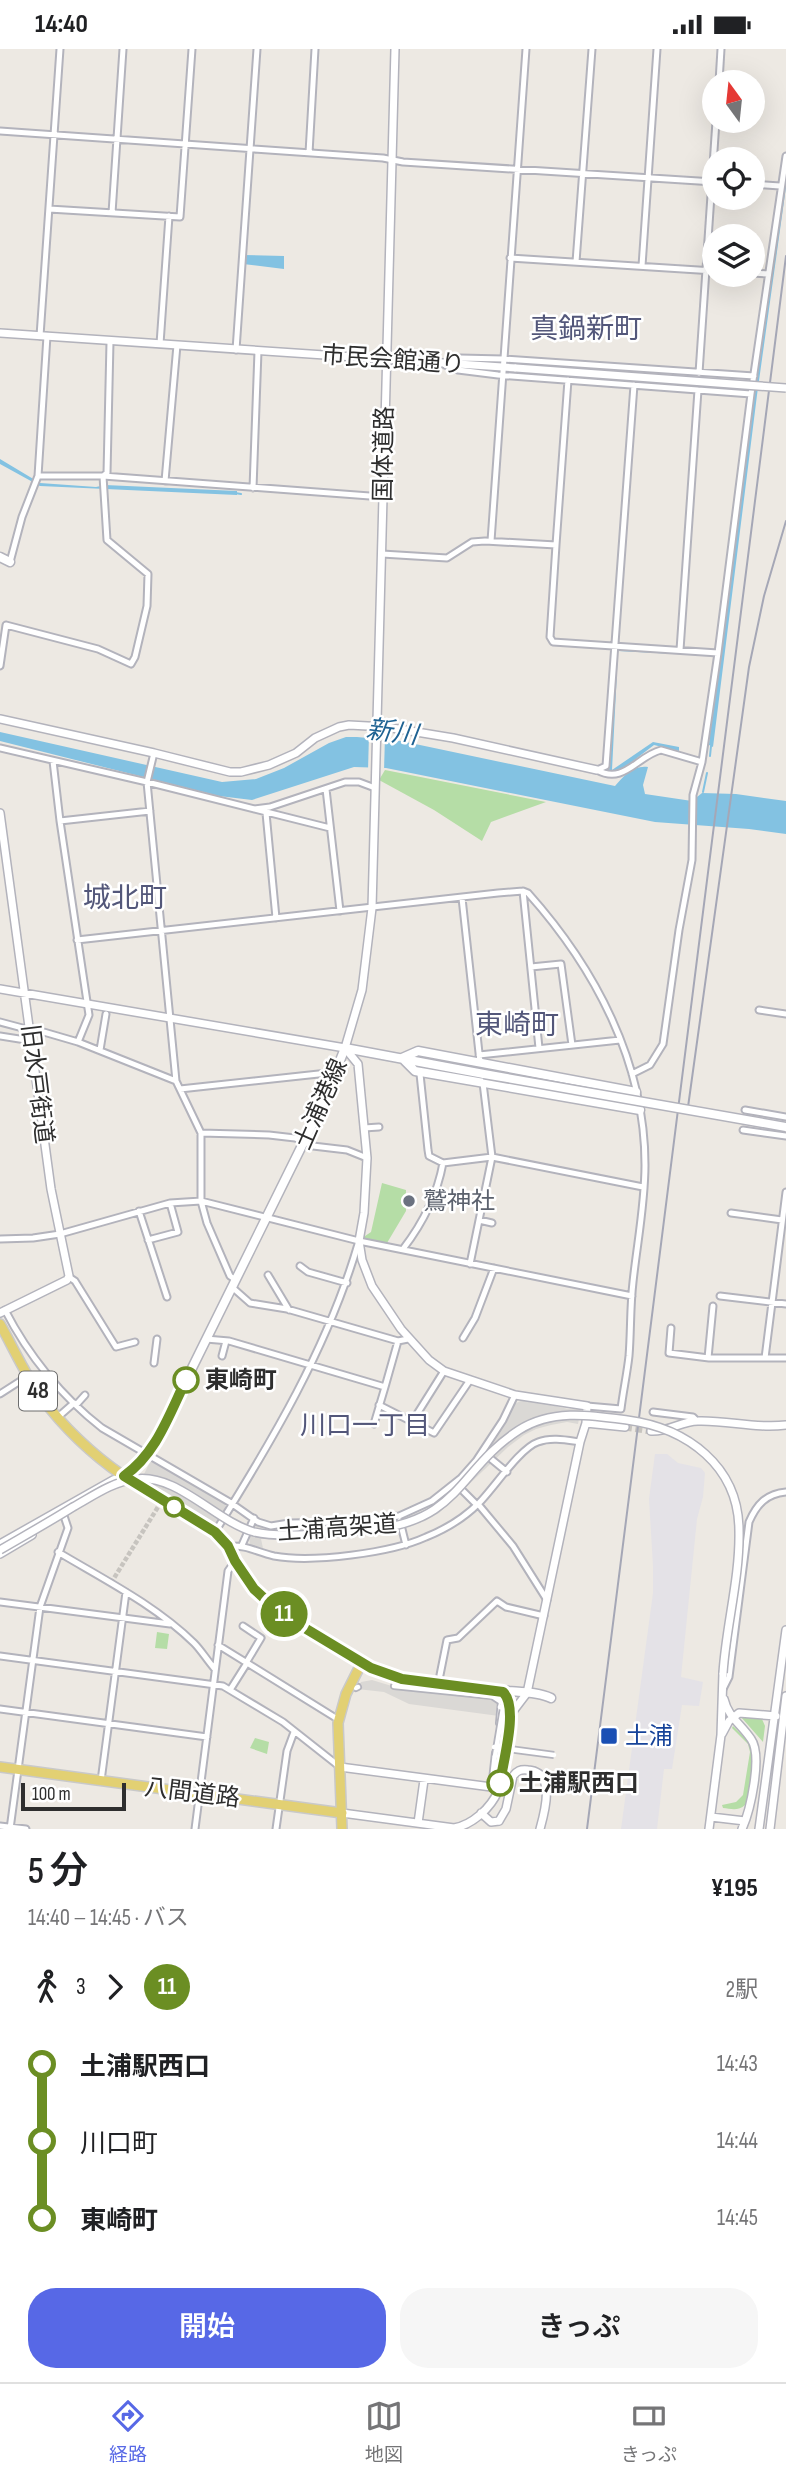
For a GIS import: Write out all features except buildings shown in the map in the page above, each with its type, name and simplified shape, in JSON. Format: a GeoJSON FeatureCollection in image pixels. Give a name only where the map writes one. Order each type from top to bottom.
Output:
{"type":"FeatureCollection","features":[{"type":"Feature","properties":{"kind":"main road"},"geometry":{"type":"LineString","coordinates":[[0,557],[10,562]]}},
{"type":"Feature","properties":{"kind":"main road","name":"土浦港線"},"geometry":{"type":"LineString","coordinates":[[124,1476],[148,1455],[304,1143],[337,1072],[345,1048],[786,1127]]}},
{"type":"Feature","properties":{"kind":"main road"},"geometry":{"type":"LineString","coordinates":[[636,1092],[479,1058],[418,1051],[402,1058],[415,1071],[640,1110]]}},
{"type":"Feature","properties":{"kind":"main road","name":"48"},"geometry":{"type":"LineString","coordinates":[[0,1324],[28,1376],[58,1417],[105,1462],[215,1532],[228,1546],[254,1589],[266,1600],[303,1627],[362,1663]]}},
{"type":"Feature","properties":{"kind":"main road"},"geometry":{"type":"LineString","coordinates":[[342,1829],[339,1720],[346,1694],[362,1663],[402,1679],[498,1689],[551,1698]]}},
{"type":"Feature","properties":{"kind":"main road","name":"八間道路"},"geometry":{"type":"LineString","coordinates":[[0,1767],[342,1813]]}},
{"type":"Feature","properties":{"kind":"street"},"geometry":{"type":"LineString","coordinates":[[10,562],[22,517],[38,476],[49,209],[60,49]]}},
{"type":"Feature","properties":{"kind":"street"},"geometry":{"type":"LineString","coordinates":[[112,213],[124,49]]}},
{"type":"Feature","properties":{"kind":"street"},"geometry":{"type":"LineString","coordinates":[[49,209],[180,217],[192,49]]}},
{"type":"Feature","properties":{"kind":"street"},"geometry":{"type":"LineString","coordinates":[[236,350],[257,49]]}},
{"type":"Feature","properties":{"kind":"street"},"geometry":{"type":"LineString","coordinates":[[309,153],[315,49]]}},
{"type":"Feature","properties":{"kind":"street","name":"国体道路"},"geometry":{"type":"LineString","coordinates":[[345,1048],[365,974],[372,908],[395,49]]}},
{"type":"Feature","properties":{"kind":"street"},"geometry":{"type":"LineString","coordinates":[[491,541],[526,49]]}},
{"type":"Feature","properties":{"kind":"street"},"geometry":{"type":"LineString","coordinates":[[576,262],[592,49]]}},
{"type":"Feature","properties":{"kind":"street"},"geometry":{"type":"LineString","coordinates":[[642,266],[657,49]]}},
{"type":"Feature","properties":{"kind":"street"},"geometry":{"type":"LineString","coordinates":[[720,70],[721,49]]}},
{"type":"Feature","properties":{"kind":"street"},"geometry":{"type":"LineString","coordinates":[[0,131],[702,181]]}},
{"type":"Feature","properties":{"kind":"street"},"geometry":{"type":"LineString","coordinates":[[632,1074],[650,1065],[663,1044],[692,860],[694,795],[702,762],[718,653],[751,394],[786,156]]}},
{"type":"Feature","properties":{"kind":"street"},"geometry":{"type":"LineString","coordinates":[[765,185],[780,186]]}},
{"type":"Feature","properties":{"kind":"street"},"geometry":{"type":"LineString","coordinates":[[160,344],[169,216]]}},
{"type":"Feature","properties":{"kind":"street"},"geometry":{"type":"LineString","coordinates":[[510,258],[702,270]]}},
{"type":"Feature","properties":{"kind":"street"},"geometry":{"type":"LineString","coordinates":[[699,373],[709,287]]}},
{"type":"Feature","properties":{"kind":"street","name":"市民会館通り"},"geometry":{"type":"LineString","coordinates":[[0,333],[786,388]]}},
{"type":"Feature","properties":{"kind":"street"},"geometry":{"type":"LineString","coordinates":[[0,666],[3,624],[98,649],[131,664],[135,657],[147,606],[148,574],[107,540],[103,477],[107,473],[110,342]]}},
{"type":"Feature","properties":{"kind":"street"},"geometry":{"type":"LineString","coordinates":[[165,481],[177,345]]}},
{"type":"Feature","properties":{"kind":"street"},"geometry":{"type":"LineString","coordinates":[[253,488],[258,351]]}},
{"type":"Feature","properties":{"kind":"street"},"geometry":{"type":"LineString","coordinates":[[503,367],[754,376]]}},
{"type":"Feature","properties":{"kind":"street"},"geometry":{"type":"LineString","coordinates":[[503,367],[568,380],[751,394]]}},
{"type":"Feature","properties":{"kind":"street"},"geometry":{"type":"LineString","coordinates":[[568,380],[550,640],[718,653]]}},
{"type":"Feature","properties":{"kind":"street"},"geometry":{"type":"LineString","coordinates":[[597,770],[606,766],[634,385]]}},
{"type":"Feature","properties":{"kind":"street"},"geometry":{"type":"LineString","coordinates":[[680,650],[698,390]]}},
{"type":"Feature","properties":{"kind":"street"},"geometry":{"type":"LineString","coordinates":[[38,476],[103,477],[383,497]]}},
{"type":"Feature","properties":{"kind":"street"},"geometry":{"type":"LineString","coordinates":[[382,554],[447,558],[472,542],[491,541],[556,545]]}},
{"type":"Feature","properties":{"kind":"street"},"geometry":{"type":"LineString","coordinates":[[0,719],[154,753],[219,771],[241,772],[284,759],[315,738],[339,727],[453,738],[597,770],[603,774],[620,775],[661,750],[702,762]]}},
{"type":"Feature","properties":{"kind":"street"},"geometry":{"type":"LineString","coordinates":[[0,748],[330,828]]}},
{"type":"Feature","properties":{"kind":"street"},"geometry":{"type":"LineString","coordinates":[[154,753],[147,782],[169,1019],[176,1081],[201,1133],[201,1201],[207,1223],[234,1284],[250,1303],[289,1310],[398,1341],[408,1339]]}},
{"type":"Feature","properties":{"kind":"street"},"geometry":{"type":"LineString","coordinates":[[53,761],[76,940],[89,1015],[78,1042]]}},
{"type":"Feature","properties":{"kind":"street"},"geometry":{"type":"LineString","coordinates":[[252,810],[353,781],[375,788]]}},
{"type":"Feature","properties":{"kind":"street"},"geometry":{"type":"LineString","coordinates":[[326,789],[340,911]]}},
{"type":"Feature","properties":{"kind":"street"},"geometry":{"type":"LineString","coordinates":[[60,821],[150,811]]}},
{"type":"Feature","properties":{"kind":"street","name":"旧水戸街道"},"geometry":{"type":"LineString","coordinates":[[0,813],[46,1151],[69,1277]]}},
{"type":"Feature","properties":{"kind":"street"},"geometry":{"type":"LineString","coordinates":[[266,813],[275,918]]}},
{"type":"Feature","properties":{"kind":"street"},"geometry":{"type":"LineString","coordinates":[[0,877],[10,877]]}},
{"type":"Feature","properties":{"kind":"street"},"geometry":{"type":"LineString","coordinates":[[76,940],[523,891],[528,893],[554,922],[581,959],[602,997],[632,1074],[640,1110],[645,1146],[643,1187],[621,1409],[515,1395],[444,1371],[408,1339],[372,1286],[362,1260],[359,1241]]}},
{"type":"Feature","properties":{"kind":"street"},"geometry":{"type":"LineString","coordinates":[[523,891],[539,1048]]}},
{"type":"Feature","properties":{"kind":"street"},"geometry":{"type":"LineString","coordinates":[[462,898],[479,1058],[539,1048],[620,1040]]}},
{"type":"Feature","properties":{"kind":"street"},"geometry":{"type":"LineString","coordinates":[[531,967],[561,964],[572,1045]]}},
{"type":"Feature","properties":{"kind":"street"},"geometry":{"type":"LineString","coordinates":[[0,989],[345,1048],[358,1064],[368,1159],[359,1241],[331,1321],[292,1404],[215,1532]]}},
{"type":"Feature","properties":{"kind":"street"},"geometry":{"type":"LineString","coordinates":[[759,1010],[786,1014]]}},
{"type":"Feature","properties":{"kind":"street"},"geometry":{"type":"LineString","coordinates":[[100,1050],[106,1014]]}},
{"type":"Feature","properties":{"kind":"street"},"geometry":{"type":"LineString","coordinates":[[0,1022],[78,1042],[176,1081]]}},
{"type":"Feature","properties":{"kind":"street"},"geometry":{"type":"LineString","coordinates":[[0,1036],[32,1041]]}},
{"type":"Feature","properties":{"kind":"street"},"geometry":{"type":"LineString","coordinates":[[180,1089],[337,1072]]}},
{"type":"Feature","properties":{"kind":"street"},"geometry":{"type":"LineString","coordinates":[[420,1074],[429,1156],[443,1163],[492,1157],[643,1187]]}},
{"type":"Feature","properties":{"kind":"street"},"geometry":{"type":"LineString","coordinates":[[470,1264],[492,1157],[483,1083]]}},
{"type":"Feature","properties":{"kind":"street"},"geometry":{"type":"LineString","coordinates":[[745,1110],[786,1117]]}},
{"type":"Feature","properties":{"kind":"street"},"geometry":{"type":"LineString","coordinates":[[364,1128],[379,1127]]}},
{"type":"Feature","properties":{"kind":"street"},"geometry":{"type":"LineString","coordinates":[[743,1129],[786,1136]]}},
{"type":"Feature","properties":{"kind":"street"},"geometry":{"type":"LineString","coordinates":[[201,1133],[295,1138],[324,1148],[347,1150],[368,1159]]}},
{"type":"Feature","properties":{"kind":"street"},"geometry":{"type":"LineString","coordinates":[[403,1249],[432,1203],[443,1163]]}},
{"type":"Feature","properties":{"kind":"street"},"geometry":{"type":"LineString","coordinates":[[765,1358],[786,1192]]}},
{"type":"Feature","properties":{"kind":"street"},"geometry":{"type":"LineString","coordinates":[[0,1239],[60,1234],[170,1203],[201,1201],[359,1241],[632,1296]]}},
{"type":"Feature","properties":{"kind":"street"},"geometry":{"type":"LineString","coordinates":[[148,1240],[178,1233],[170,1203]]}},
{"type":"Feature","properties":{"kind":"street"},"geometry":{"type":"LineString","coordinates":[[139,1211],[167,1297]]}},
{"type":"Feature","properties":{"kind":"street"},"geometry":{"type":"LineString","coordinates":[[731,1213],[782,1220]]}},
{"type":"Feature","properties":{"kind":"street"},"geometry":{"type":"LineString","coordinates":[[479,1220],[492,1223]]}},
{"type":"Feature","properties":{"kind":"street"},"geometry":{"type":"LineString","coordinates":[[300,1266],[309,1272],[346,1283]]}},
{"type":"Feature","properties":{"kind":"street"},"geometry":{"type":"LineString","coordinates":[[463,1338],[475,1318],[494,1268]]}},
{"type":"Feature","properties":{"kind":"street"},"geometry":{"type":"LineString","coordinates":[[268,1275],[289,1310]]}},
{"type":"Feature","properties":{"kind":"street"},"geometry":{"type":"LineString","coordinates":[[129,1335],[134,1342],[116,1347],[75,1281],[69,1277],[2,1312],[31,1353],[75,1404],[102,1428],[231,1503],[258,1522],[271,1526],[399,1516],[432,1501],[461,1478],[503,1420],[515,1395]]}},
{"type":"Feature","properties":{"kind":"street"},"geometry":{"type":"LineString","coordinates":[[720,1296],[786,1304]]}},
{"type":"Feature","properties":{"kind":"street"},"geometry":{"type":"LineString","coordinates":[[708,1358],[713,1306]]}},
{"type":"Feature","properties":{"kind":"street"},"geometry":{"type":"LineString","coordinates":[[671,1328],[668,1353],[708,1358],[786,1358]]}},
{"type":"Feature","properties":{"kind":"street"},"geometry":{"type":"LineString","coordinates":[[154,1363],[157,1339]]}},
{"type":"Feature","properties":{"kind":"street"},"geometry":{"type":"LineString","coordinates":[[206,1339],[226,1341],[384,1387]]}},
{"type":"Feature","properties":{"kind":"street"},"geometry":{"type":"LineString","coordinates":[[222,1356],[226,1341]]}},
{"type":"Feature","properties":{"kind":"street"},"geometry":{"type":"LineString","coordinates":[[374,1424],[398,1341]]}},
{"type":"Feature","properties":{"kind":"street"},"geometry":{"type":"LineString","coordinates":[[412,1422],[444,1371]]}},
{"type":"Feature","properties":{"kind":"street"},"geometry":{"type":"LineString","coordinates":[[0,1394],[28,1376]]}},
{"type":"Feature","properties":{"kind":"street"},"geometry":{"type":"LineString","coordinates":[[379,1405],[433,1433],[470,1380]]}},
{"type":"Feature","properties":{"kind":"street"},"geometry":{"type":"LineString","coordinates":[[58,1417],[85,1395]]}},
{"type":"Feature","properties":{"kind":"street"},"geometry":{"type":"LineString","coordinates":[[511,1714],[527,1693],[586,1423],[587,1406]]}},
{"type":"Feature","properties":{"kind":"street"},"geometry":{"type":"LineString","coordinates":[[653,1412],[693,1417],[697,1421]]}},
{"type":"Feature","properties":{"kind":"street","name":"土浦高架道"},"geometry":{"type":"LineString","coordinates":[[0,1552],[110,1486],[137,1478],[164,1483],[234,1523],[261,1533],[321,1532],[391,1526],[416,1520],[437,1509],[449,1500],[505,1441],[533,1422],[568,1415],[655,1425],[702,1449],[723,1474],[734,1499],[738,1519],[739,1542],[723,1673],[721,1735],[709,1829]]}},
{"type":"Feature","properties":{"kind":"street"},"geometry":{"type":"LineString","coordinates":[[651,1431],[664,1432],[697,1421],[761,1427],[786,1425]]}},
{"type":"Feature","properties":{"kind":"street"},"geometry":{"type":"LineString","coordinates":[[586,1423],[625,1427]]}},
{"type":"Feature","properties":{"kind":"street"},"geometry":{"type":"LineString","coordinates":[[228,1546],[242,1545],[276,1556],[301,1557],[359,1553],[406,1545],[456,1523],[478,1504],[528,1446],[538,1441],[554,1439],[580,1442]]}},
{"type":"Feature","properties":{"kind":"street"},"geometry":{"type":"LineString","coordinates":[[482,1451],[507,1472]]}},
{"type":"Feature","properties":{"kind":"street"},"geometry":{"type":"LineString","coordinates":[[0,1552],[118,1484],[124,1476]]}},
{"type":"Feature","properties":{"kind":"street"},"geometry":{"type":"LineString","coordinates":[[0,1543],[113,1479],[124,1476]]}},
{"type":"Feature","properties":{"kind":"street"},"geometry":{"type":"LineString","coordinates":[[455,1482],[478,1504],[513,1546],[547,1600]]}},
{"type":"Feature","properties":{"kind":"street"},"geometry":{"type":"LineString","coordinates":[[711,1817],[744,1825],[750,1804],[756,1750],[751,1738],[732,1717],[723,1689],[729,1677],[749,1522],[755,1509],[766,1497],[786,1492]]}},
{"type":"Feature","properties":{"kind":"street"},"geometry":{"type":"LineString","coordinates":[[10,1828],[40,1607],[68,1528],[64,1516]]}},
{"type":"Feature","properties":{"kind":"street"},"geometry":{"type":"LineString","coordinates":[[399,1516],[406,1545]]}},
{"type":"Feature","properties":{"kind":"street"},"geometry":{"type":"LineString","coordinates":[[242,1545],[254,1518]]}},
{"type":"Feature","properties":{"kind":"street"},"geometry":{"type":"LineString","coordinates":[[58,1552],[125,1592],[171,1624],[195,1645],[214,1668]]}},
{"type":"Feature","properties":{"kind":"street"},"geometry":{"type":"LineString","coordinates":[[194,1829],[228,1571],[235,1561]]}},
{"type":"Feature","properties":{"kind":"street"},"geometry":{"type":"LineString","coordinates":[[101,1781],[125,1592]]}},
{"type":"Feature","properties":{"kind":"street"},"geometry":{"type":"LineString","coordinates":[[440,1675],[447,1640],[458,1638],[497,1601],[506,1607],[544,1616]]}},
{"type":"Feature","properties":{"kind":"street"},"geometry":{"type":"LineString","coordinates":[[0,1602],[171,1624]]}},
{"type":"Feature","properties":{"kind":"street"},"geometry":{"type":"LineString","coordinates":[[230,1690],[261,1638],[243,1626]]}},
{"type":"Feature","properties":{"kind":"street"},"geometry":{"type":"LineString","coordinates":[[759,1829],[786,1630]]}},
{"type":"Feature","properties":{"kind":"street"},"geometry":{"type":"LineString","coordinates":[[218,1645],[339,1720]]}},
{"type":"Feature","properties":{"kind":"street"},"geometry":{"type":"LineString","coordinates":[[0,1656],[213,1684],[230,1690],[294,1732],[340,1767],[499,1789]]}},
{"type":"Feature","properties":{"kind":"street"},"geometry":{"type":"LineString","coordinates":[[394,1686],[492,1696],[501,1702],[495,1756]]}},
{"type":"Feature","properties":{"kind":"street"},"geometry":{"type":"LineString","coordinates":[[454,1828],[466,1825],[481,1813],[499,1789],[511,1714],[508,1697],[498,1689]]}},
{"type":"Feature","properties":{"kind":"street"},"geometry":{"type":"LineString","coordinates":[[770,1829],[786,1696]]}},
{"type":"Feature","properties":{"kind":"street"},"geometry":{"type":"LineString","coordinates":[[492,1780],[503,1707],[499,1707]]}},
{"type":"Feature","properties":{"kind":"street"},"geometry":{"type":"LineString","coordinates":[[0,1709],[207,1737]]}},
{"type":"Feature","properties":{"kind":"street"},"geometry":{"type":"LineString","coordinates":[[721,1735],[732,1717],[742,1713],[783,1716]]}},
{"type":"Feature","properties":{"kind":"street"},"geometry":{"type":"LineString","coordinates":[[276,1829],[287,1751],[294,1732]]}},
{"type":"Feature","properties":{"kind":"street"},"geometry":{"type":"LineString","coordinates":[[496,1748],[554,1755]]}},
{"type":"Feature","properties":{"kind":"street"},"geometry":{"type":"LineString","coordinates":[[499,1821],[506,1809],[513,1776],[523,1769],[536,1771],[542,1776],[546,1790],[540,1829]]}},
{"type":"Feature","properties":{"kind":"street"},"geometry":{"type":"LineString","coordinates":[[765,1778],[786,1780]]}},
{"type":"Feature","properties":{"kind":"street"},"geometry":{"type":"LineString","coordinates":[[418,1826],[424,1780]]}},
{"type":"Feature","properties":{"kind":"street"},"geometry":{"type":"LineString","coordinates":[[342,1813],[418,1826],[465,1829]]}},
{"type":"Feature","properties":{"kind":"street"},"geometry":{"type":"LineString","coordinates":[[481,1813],[491,1822],[499,1821]]}},
{"type":"Feature","properties":{"kind":"street"},"geometry":{"type":"LineString","coordinates":[[499,1821],[507,1829]]}},
{"type":"Feature","properties":{"kind":"street"},"geometry":{"type":"LineString","coordinates":[[0,1826],[26,1829]]}},
{"type":"Feature","properties":{"kind":"shaded area"},"geometry":{"type":"Polygon","coordinates":[[[525,1399],[568,1409],[581,1409],[578,1424],[567,1422],[551,1425],[524,1435],[439,1513],[425,1521],[381,1532],[333,1537],[261,1539],[263,1548],[250,1545],[249,1537],[256,1525],[273,1528],[289,1525],[377,1524],[429,1508],[452,1491],[488,1451],[490,1443],[514,1404],[525,1399]]]}},
{"type":"Feature","properties":{"kind":"shaded area"},"geometry":{"type":"Polygon","coordinates":[[[655,1454],[667,1454],[678,1463],[701,1468],[705,1473],[703,1497],[697,1519],[681,1677],[703,1682],[699,1706],[682,1705],[672,1769],[664,1769],[657,1829],[621,1829],[653,1593],[649,1499],[655,1454]]]}},
{"type":"Feature","properties":{"kind":"shaded area"},"geometry":{"type":"Polygon","coordinates":[[[151,1460],[226,1502],[217,1522],[212,1523],[164,1491],[149,1486],[144,1474],[151,1460]]]}},
{"type":"Feature","properties":{"kind":"shaded area"},"geometry":{"type":"Polygon","coordinates":[[[372,1680],[395,1687],[491,1696],[500,1702],[499,1716],[409,1704],[384,1692],[357,1689],[361,1682],[372,1680]]]}},
{"type":"Feature","properties":{"kind":"green space"},"geometry":{"type":"Polygon","coordinates":[[[385,770],[546,802],[491,822],[482,841],[434,810],[379,780],[385,770]]]}},
{"type":"Feature","properties":{"kind":"green space"},"geometry":{"type":"Polygon","coordinates":[[[382,1183],[406,1190],[406,1211],[387,1243],[362,1238],[371,1232],[382,1183]]]}},
{"type":"Feature","properties":{"kind":"green space"},"geometry":{"type":"Polygon","coordinates":[[[157,1632],[169,1634],[167,1649],[155,1648],[157,1632]]]}},
{"type":"Feature","properties":{"kind":"green space"},"geometry":{"type":"Polygon","coordinates":[[[741,1717],[762,1719],[765,1726],[763,1742],[741,1717]]]}},
{"type":"Feature","properties":{"kind":"green space"},"geometry":{"type":"Polygon","coordinates":[[[733,1726],[744,1736],[750,1745],[752,1753],[747,1801],[743,1807],[735,1809],[723,1808],[722,1805],[736,1802],[743,1795],[750,1752],[748,1744],[733,1726]]]}},
{"type":"Feature","properties":{"kind":"green space"},"geometry":{"type":"Polygon","coordinates":[[[255,1738],[269,1742],[267,1754],[250,1748],[255,1738]]]}},
{"type":"Feature","properties":{"kind":"water"},"geometry":{"type":"Polygon","coordinates":[[[786,165],[786,187],[713,747],[709,745],[712,708],[786,165]]]}},
{"type":"Feature","properties":{"kind":"water"},"geometry":{"type":"Polygon","coordinates":[[[243,255],[284,256],[284,269],[243,264],[243,255]]]}},
{"type":"Feature","properties":{"kind":"water"},"geometry":{"type":"Polygon","coordinates":[[[0,459],[40,483],[237,491],[237,495],[40,486],[0,464],[0,459]]]}},
{"type":"Feature","properties":{"kind":"water"},"geometry":{"type":"Polygon","coordinates":[[[615,648],[676,651],[676,654],[618,651],[612,770],[653,742],[679,747],[679,751],[654,745],[620,771],[609,772],[615,648]]]}},
{"type":"Feature","properties":{"kind":"water"},"geometry":{"type":"Polygon","coordinates":[[[0,732],[222,782],[256,779],[346,737],[401,741],[615,786],[633,769],[648,767],[643,785],[645,794],[692,801],[702,793],[736,794],[786,801],[786,834],[655,822],[386,768],[354,767],[252,800],[219,796],[0,741],[0,732]]]}},
{"type":"Feature","properties":{"kind":"pier"},"geometry":{"type":"Polygon","coordinates":[[[369,734],[385,736],[384,771],[368,771],[369,734]]]}},
{"type":"Feature","properties":{"kind":"waterway"},"geometry":{"type":"LineString","coordinates":[[235,493],[241,494]]}},
{"type":"Feature","properties":{"kind":"waterway"},"geometry":{"type":"LineString","coordinates":[[710,756],[711,746]]}},
{"type":"Feature","properties":{"kind":"waterway"},"geometry":{"type":"LineString","coordinates":[[703,792],[707,773]]}},
{"type":"Feature","properties":{"kind":"tunnel"},"geometry":{"type":"LineString","coordinates":[[625,1427],[651,1431]]}},
{"type":"Feature","properties":{"kind":"tunnel"},"geometry":{"type":"LineString","coordinates":[[111,1583],[158,1507]]}},
{"type":"Feature","properties":{"kind":"railway"},"geometry":{"type":"LineString","coordinates":[[587,1829],[786,256]]}},
{"type":"Feature","properties":{"kind":"railway"},"geometry":{"type":"LineString","coordinates":[[688,1107],[749,667],[764,596],[786,521]]}},
{"type":"Feature","properties":{"kind":"bus line","name":"11"},"geometry":{"type":"LineString","coordinates":[[186,1380],[148,1455],[124,1476],[215,1532],[228,1546],[254,1589],[266,1600],[303,1627],[371,1668],[402,1679],[498,1689],[507,1695],[511,1714],[500,1783]]}},
{"type":"Feature","properties":{"kind":"place","name":"鷲神社"},"geometry":{"type":"Point","coordinates":[409,1201]}},
{"type":"Feature","properties":{"kind":"place","name":"東崎町"},"geometry":{"type":"Point","coordinates":[186,1380]}},
{"type":"Feature","properties":{"kind":"place","name":"土浦"},"geometry":{"type":"Point","coordinates":[609,1736]}},
{"type":"Feature","properties":{"kind":"place","name":"土浦駅西口"},"geometry":{"type":"Point","coordinates":[500,1783]}},
{"type":"Feature","properties":{"kind":"district","name":"真鍋新町"},"geometry":{"type":"Point","coordinates":[586,329]}},
{"type":"Feature","properties":{"kind":"district","name":"城北町"},"geometry":{"type":"Point","coordinates":[125,898]}},
{"type":"Feature","properties":{"kind":"district","name":"東崎町"},"geometry":{"type":"Point","coordinates":[517,1025]}},
{"type":"Feature","properties":{"kind":"district","name":"川口一丁目"},"geometry":{"type":"Point","coordinates":[365,1426]}},
{"type":"Feature","properties":{"kind":"water label","name":"新川"},"geometry":{"type":"Point","coordinates":[392,733]}}]}
